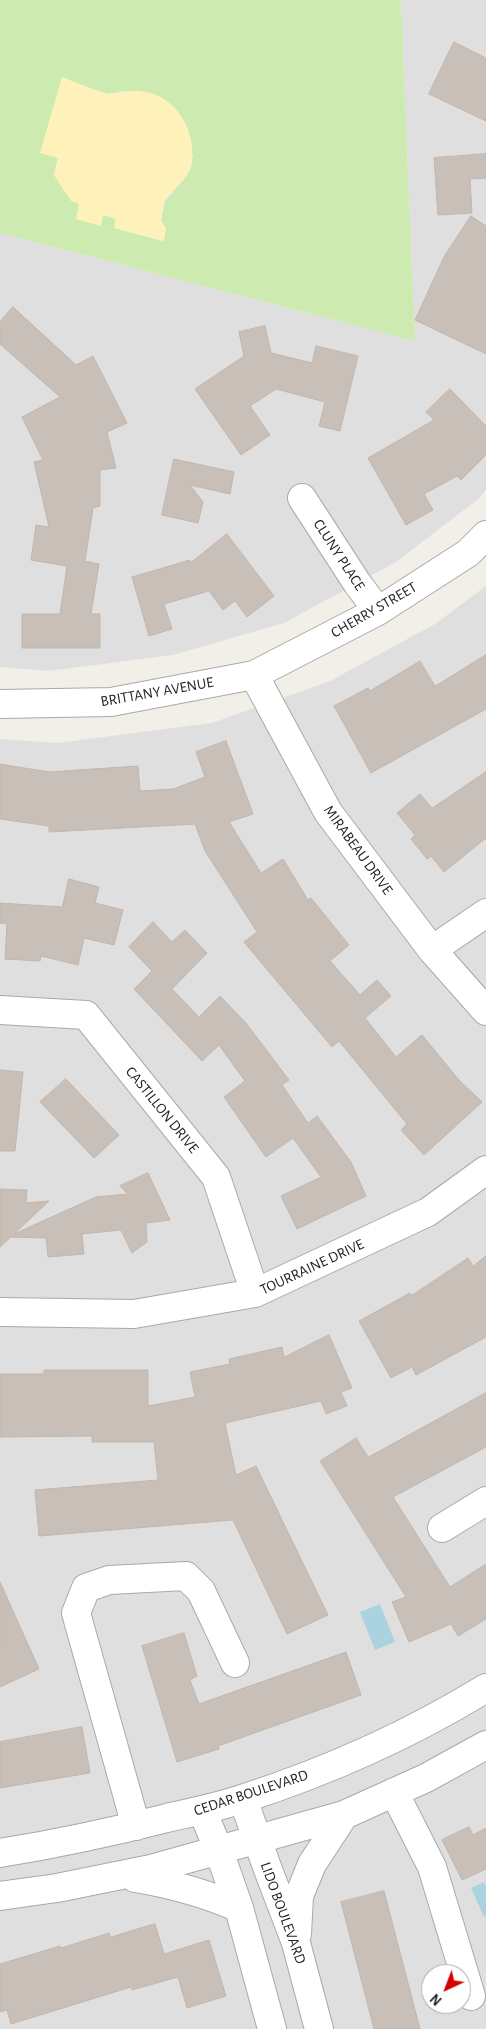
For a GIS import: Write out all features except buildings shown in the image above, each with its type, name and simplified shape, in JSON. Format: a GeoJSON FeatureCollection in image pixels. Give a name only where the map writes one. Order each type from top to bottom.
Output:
{"type":"FeatureCollection","features":[{"type":"Feature","properties":{"kind":"street","name":"CLUNY PLACE"},"geometry":{"type":"LineString","coordinates":[[302,498],[357,584],[378,611]]}},
{"type":"Feature","properties":{"kind":"street","name":"CHERRY STREET"},"geometry":{"type":"LineString","coordinates":[[254,674],[378,611],[468,553],[486,535]]}},
{"type":"Feature","properties":{"kind":"street","name":"BRITTANY AVENUE"},"geometry":{"type":"LineString","coordinates":[[0,704],[111,702],[254,674]]}},
{"type":"Feature","properties":{"kind":"street","name":"MIRABEAU DRIVE"},"geometry":{"type":"LineString","coordinates":[[254,674],[328,812],[432,950],[486,1011]]}},
{"type":"Feature","properties":{"kind":"street"},"geometry":{"type":"LineString","coordinates":[[432,950],[486,913]]}},
{"type":"Feature","properties":{"kind":"street","name":"CASTILLON DRIVE"},"geometry":{"type":"LineString","coordinates":[[0,1010],[86,1015],[216,1177],[256,1293]]}},
{"type":"Feature","properties":{"kind":"street","name":"TOURRAINE DRIVE"},"geometry":{"type":"LineString","coordinates":[[0,1312],[134,1314],[256,1293],[428,1212],[486,1170]]}},
{"type":"Feature","properties":{"kind":"street"},"geometry":{"type":"LineString","coordinates":[[442,1528],[486,1501]]}},
{"type":"Feature","properties":{"kind":"street"},"geometry":{"type":"LineString","coordinates":[[136,1826],[76,1613],[86,1588],[108,1580],[186,1576],[201,1591],[234,1663]]}},
{"type":"Feature","properties":{"kind":"street","name":"CEDAR BOULEVARD"},"geometry":{"type":"LineString","coordinates":[[0,1853],[48,1845],[136,1826],[243,1799],[318,1772],[399,1735],[486,1688]]}},
{"type":"Feature","properties":{"kind":"street"},"geometry":{"type":"LineString","coordinates":[[0,1896],[57,1888],[151,1869],[344,1816],[426,1778],[486,1745]]}},
{"type":"Feature","properties":{"kind":"street"},"geometry":{"type":"LineString","coordinates":[[394,1792],[432,1867],[461,1964]]}},
{"type":"Feature","properties":{"kind":"street","name":"LIDO BOULEVARD"},"geometry":{"type":"LineString","coordinates":[[243,1799],[296,1943],[319,2029]]}},
{"type":"Feature","properties":{"kind":"street"},"geometry":{"type":"LineString","coordinates":[[202,1810],[239,1908],[272,2029]]}},
{"type":"Feature","properties":{"kind":"street"},"geometry":{"type":"LineString","coordinates":[[296,1943],[299,1896],[312,1864],[344,1816]]}},
{"type":"Feature","properties":{"kind":"street"},"geometry":{"type":"LineString","coordinates":[[118,1876],[166,1883],[209,1894],[239,1908]]}},
{"type":"Feature","properties":{"kind":"shaded area"},"geometry":{"type":"Polygon","coordinates":[[[401,0],[486,0],[486,490],[477,500],[396,562],[284,623],[173,655],[48,671],[0,667],[0,233],[415,341],[401,0]]]}},
{"type":"Feature","properties":{"kind":"shaded area"},"geometry":{"type":"Polygon","coordinates":[[[486,586],[486,2029],[0,2029],[0,739],[57,743],[212,723],[330,681],[435,624],[486,586]]]}},
{"type":"Feature","properties":{"kind":"green space"},"geometry":{"type":"Polygon","coordinates":[[[0,0],[401,0],[415,341],[0,233],[0,0]],[[62,78],[41,153],[58,158],[54,175],[79,204],[116,219],[114,228],[163,241],[166,229],[161,221],[165,201],[191,168],[193,154],[125,91],[107,94],[62,78]]]}},
{"type":"Feature","properties":{"kind":"sand"},"geometry":{"type":"Polygon","coordinates":[[[62,77],[109,94],[135,91],[152,93],[173,106],[181,116],[191,139],[191,165],[186,176],[164,202],[161,220],[166,229],[164,241],[114,228],[116,219],[103,215],[101,226],[76,219],[79,204],[71,201],[54,175],[58,158],[40,153],[62,77]]]}},
{"type":"Feature","properties":{"kind":"water"},"geometry":{"type":"Polygon","coordinates":[[[380,1604],[395,1642],[375,1650],[360,1612],[380,1604]]]}},
{"type":"Feature","properties":{"kind":"water"},"geometry":{"type":"Polygon","coordinates":[[[484,1882],[486,1887],[486,1916],[484,1917],[471,1888],[484,1882]]]}}]}
